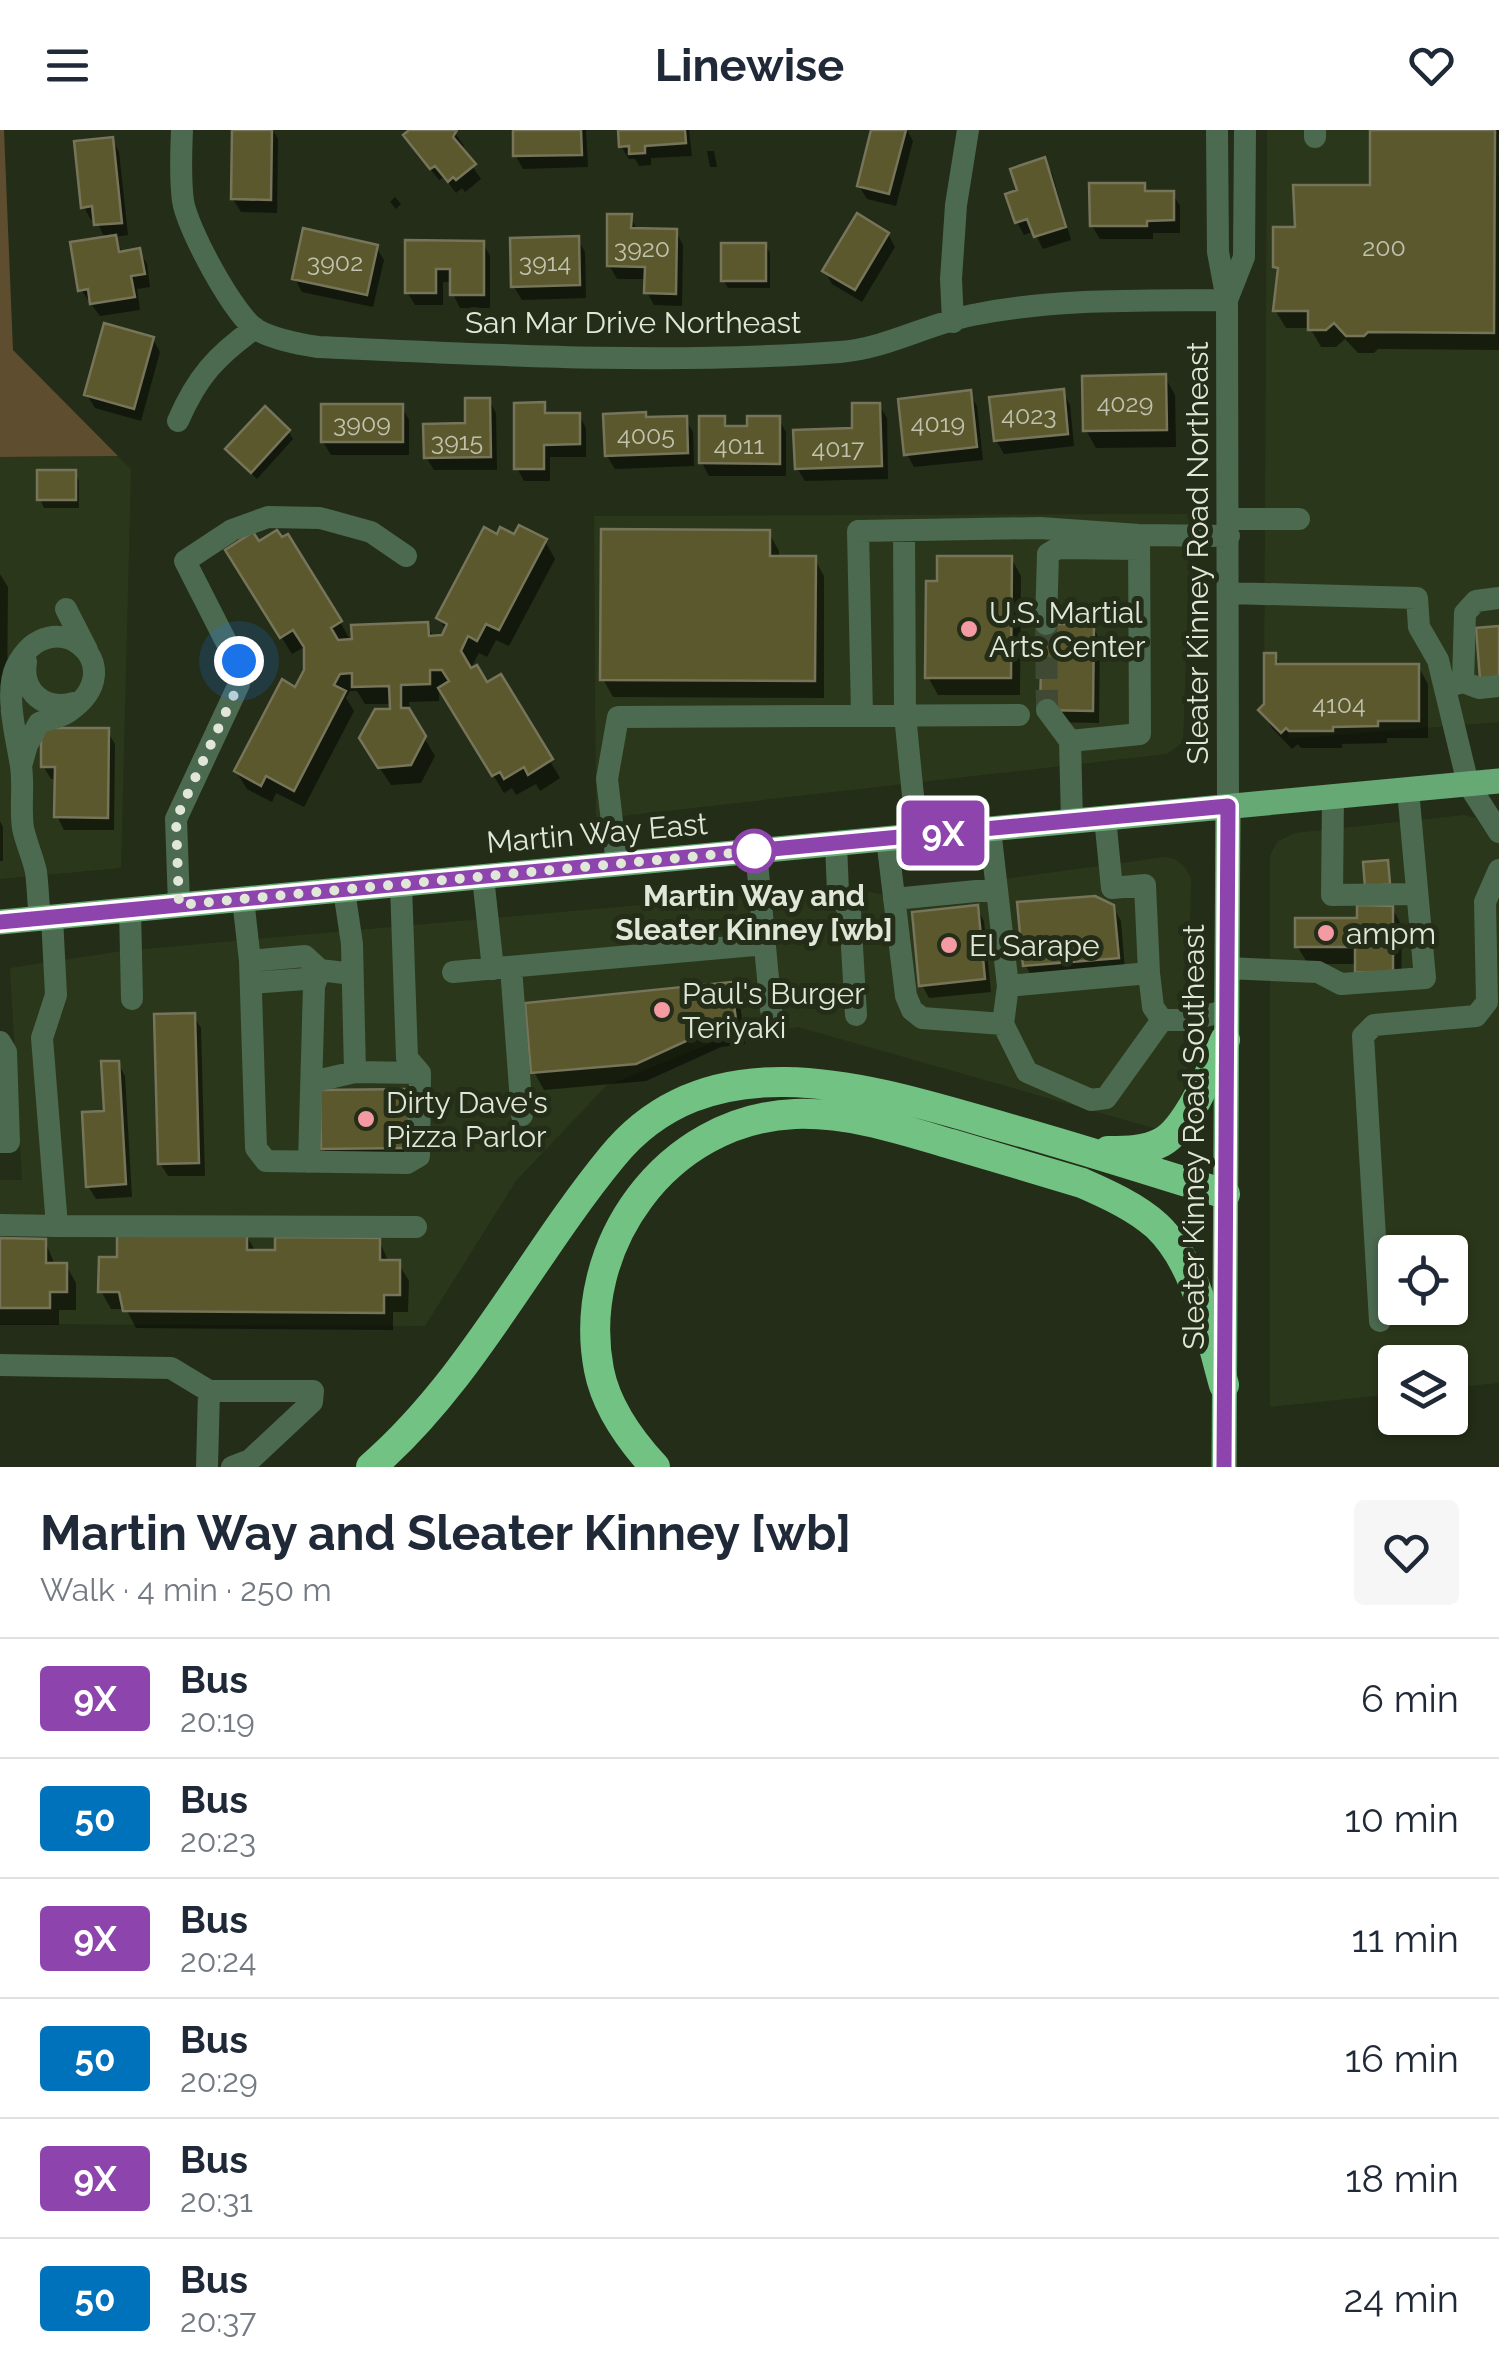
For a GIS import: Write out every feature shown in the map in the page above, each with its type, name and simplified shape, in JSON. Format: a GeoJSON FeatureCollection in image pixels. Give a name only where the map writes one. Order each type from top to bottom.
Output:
{"type":"FeatureCollection","features":[{"type":"Feature","properties":{"kind":"highway"},"geometry":{"type":"LineString","coordinates":[[1089,1151],[1137,1151],[1166,1141],[1192,1105],[1225,1026]]}},
{"type":"Feature","properties":{"kind":"highway"},"geometry":{"type":"LineString","coordinates":[[371,1467],[456,1375],[633,1133],[678,1104],[727,1088],[789,1080],[854,1087],[1089,1151],[1225,1194]]}},
{"type":"Feature","properties":{"kind":"highway"},"geometry":{"type":"LineString","coordinates":[[655,1467],[620,1420],[599,1371],[596,1314],[606,1261],[629,1212],[671,1162],[713,1135],[762,1118],[823,1115],[886,1125],[1104,1193],[1159,1228],[1177,1252],[1200,1306],[1224,1385]]}},
{"type":"Feature","properties":{"kind":"main road","name":"Martin Way East"},"geometry":{"type":"LineString","coordinates":[[0,922],[1499,781]]}},
{"type":"Feature","properties":{"kind":"main road","name":"Sleater Kinney Road Southeast"},"geometry":{"type":"LineString","coordinates":[[1224,1467],[1228,806]]}},
{"type":"Feature","properties":{"kind":"street"},"geometry":{"type":"LineString","coordinates":[[178,421],[189,394],[212,361],[255,328],[243,316],[190,227],[183,201],[182,130]]}},
{"type":"Feature","properties":{"kind":"street"},"geometry":{"type":"LineString","coordinates":[[953,322],[951,278],[956,204],[968,130]]}},
{"type":"Feature","properties":{"kind":"street","name":"Sleater Kinney Road Northeast"},"geometry":{"type":"LineString","coordinates":[[1217,130],[1218,252],[1227,300],[1228,806]]}},
{"type":"Feature","properties":{"kind":"street","name":"Sleater Kinney Road Northeast"},"geometry":{"type":"LineString","coordinates":[[1227,300],[1244,258],[1245,130]]}},
{"type":"Feature","properties":{"kind":"street","name":"San Mar Drive Northeast"},"geometry":{"type":"LineString","coordinates":[[255,328],[287,342],[318,347],[619,358],[843,352],[900,340],[972,314],[1049,302],[1227,300]]}},
{"type":"Feature","properties":{"kind":"street"},"geometry":{"type":"LineString","coordinates":[[179,905],[176,819],[239,684],[241,671],[184,561],[232,530],[268,517],[320,518],[372,532],[406,556]]}},
{"type":"Feature","properties":{"kind":"street"},"geometry":{"type":"LineString","coordinates":[[1046,624],[1048,554],[1058,548],[1140,542],[1300,519]]}},
{"type":"Feature","properties":{"kind":"street"},"geometry":{"type":"LineString","coordinates":[[862,715],[858,532],[1040,528],[1140,542]]}},
{"type":"Feature","properties":{"kind":"street"},"geometry":{"type":"LineString","coordinates":[[904,531],[905,715],[917,836]]}},
{"type":"Feature","properties":{"kind":"street"},"geometry":{"type":"LineString","coordinates":[[1070,741],[1140,734],[1140,542]]}},
{"type":"Feature","properties":{"kind":"street"},"geometry":{"type":"LineString","coordinates":[[1229,593],[1417,598],[1418,626],[1455,685],[1499,686]]}},
{"type":"Feature","properties":{"kind":"street"},"geometry":{"type":"LineString","coordinates":[[1499,598],[1476,601],[1465,613],[1455,685],[1468,784],[1499,832]]}},
{"type":"Feature","properties":{"kind":"street"},"geometry":{"type":"LineString","coordinates":[[21,766],[39,723],[70,711],[94,679],[95,670],[66,609],[52,636],[31,650],[17,666],[14,678],[14,739],[21,766],[23,826],[46,918],[56,994],[42,1038],[58,1226]]}},
{"type":"Feature","properties":{"kind":"street"},"geometry":{"type":"LineString","coordinates":[[31,650],[24,674],[31,692],[49,704],[66,706],[78,702]]}},
{"type":"Feature","properties":{"kind":"street"},"geometry":{"type":"LineString","coordinates":[[1047,710],[1070,741],[1072,821]]}},
{"type":"Feature","properties":{"kind":"street"},"geometry":{"type":"LineString","coordinates":[[617,864],[607,779],[618,717],[1019,714]]}},
{"type":"Feature","properties":{"kind":"street"},"geometry":{"type":"LineString","coordinates":[[1226,968],[1318,972],[1341,984],[1424,978],[1408,790]]}},
{"type":"Feature","properties":{"kind":"street"},"geometry":{"type":"LineString","coordinates":[[1334,797],[1332,895],[1417,894]]}},
{"type":"Feature","properties":{"kind":"street"},"geometry":{"type":"LineString","coordinates":[[1105,818],[1112,888],[1144,886],[1153,1008],[1162,1020]]}},
{"type":"Feature","properties":{"kind":"street"},"geometry":{"type":"LineString","coordinates":[[990,829],[1008,986],[1004,1024],[1028,1072],[1091,1100],[1106,1098],[1162,1020]]}},
{"type":"Feature","properties":{"kind":"street"},"geometry":{"type":"LineString","coordinates":[[888,839],[906,996],[912,1010],[922,1018],[1004,1024]]}},
{"type":"Feature","properties":{"kind":"street"},"geometry":{"type":"LineString","coordinates":[[836,844],[838,892],[850,914],[856,1014]]}},
{"type":"Feature","properties":{"kind":"street"},"geometry":{"type":"LineString","coordinates":[[756,851],[771,1010]]}},
{"type":"Feature","properties":{"kind":"street"},"geometry":{"type":"LineString","coordinates":[[1378,1288],[1363,1036],[1374,1025],[1476,1016],[1482,1012],[1487,1002],[1485,902],[1499,870]]}},
{"type":"Feature","properties":{"kind":"street"},"geometry":{"type":"LineString","coordinates":[[482,877],[502,968],[522,1115]]}},
{"type":"Feature","properties":{"kind":"street"},"geometry":{"type":"LineString","coordinates":[[243,900],[251,972],[256,1148],[266,1161],[407,1163],[419,1156],[420,1074],[407,1058],[401,885]]}},
{"type":"Feature","properties":{"kind":"street"},"geometry":{"type":"LineString","coordinates":[[894,900],[997,889]]}},
{"type":"Feature","properties":{"kind":"street"},"geometry":{"type":"LineString","coordinates":[[344,890],[355,1072]]}},
{"type":"Feature","properties":{"kind":"street"},"geometry":{"type":"LineString","coordinates":[[130,909],[132,999]]}},
{"type":"Feature","properties":{"kind":"street"},"geometry":{"type":"LineString","coordinates":[[453,972],[764,944]]}},
{"type":"Feature","properties":{"kind":"street"},"geometry":{"type":"LineString","coordinates":[[251,972],[305,956],[320,970],[352,974]]}},
{"type":"Feature","properties":{"kind":"street"},"geometry":{"type":"LineString","coordinates":[[310,1162],[314,986],[320,970]]}},
{"type":"Feature","properties":{"kind":"street"},"geometry":{"type":"LineString","coordinates":[[1008,986],[1149,974]]}},
{"type":"Feature","properties":{"kind":"street"},"geometry":{"type":"LineString","coordinates":[[1162,1020],[1225,1026]]}},
{"type":"Feature","properties":{"kind":"street"},"geometry":{"type":"LineString","coordinates":[[0,1042],[6,1052],[9,1142],[0,1142]]}},
{"type":"Feature","properties":{"kind":"street"},"geometry":{"type":"LineString","coordinates":[[312,1082],[355,1072],[420,1074]]}},
{"type":"Feature","properties":{"kind":"street"},"geometry":{"type":"LineString","coordinates":[[0,1226],[416,1227]]}},
{"type":"Feature","properties":{"kind":"street"},"geometry":{"type":"LineString","coordinates":[[0,1364],[171,1368],[208,1391],[312,1391],[312,1402],[250,1460],[232,1467]]}},
{"type":"Feature","properties":{"kind":"street"},"geometry":{"type":"LineString","coordinates":[[207,1467],[208,1391]]}},
{"type":"Feature","properties":{"kind":"shaded area"},"geometry":{"type":"Polygon","coordinates":[[[0,130],[4,130],[13,350],[118,456],[0,457],[0,130]]]}},
{"type":"Feature","properties":{"kind":"shaded area"},"geometry":{"type":"Polygon","coordinates":[[[1267,130],[1499,130],[1499,722],[1288,739],[1289,731],[1264,712],[1267,130]]]}},
{"type":"Feature","properties":{"kind":"shaded area"},"geometry":{"type":"Polygon","coordinates":[[[118,456],[131,469],[121,868],[0,879],[0,457],[118,456]]]}},
{"type":"Feature","properties":{"kind":"shaded area"},"geometry":{"type":"Polygon","coordinates":[[[1191,514],[1183,742],[1167,754],[596,819],[594,516],[1191,514]]]}},
{"type":"Feature","properties":{"kind":"shaded area"},"geometry":{"type":"Polygon","coordinates":[[[1464,815],[1476,818],[1484,830],[1499,830],[1499,1383],[1468,1386],[1468,1345],[1378,1345],[1378,1396],[1270,1407],[1270,855],[1278,841],[1295,833],[1464,815]]]}},
{"type":"Feature","properties":{"kind":"shaded area"},"geometry":{"type":"Polygon","coordinates":[[[1165,857],[1184,866],[1191,878],[1187,1081],[1174,1110],[1157,1129],[798,1027],[712,1043],[606,1086],[516,1181],[425,1326],[0,1324],[0,1180],[22,1180],[10,968],[122,951],[844,887],[884,895],[1165,857]]]}},
{"type":"Feature","properties":{"kind":"building"},"geometry":{"type":"Polygon","coordinates":[[[232,130],[272,130],[271,200],[231,199],[232,130]]]}},
{"type":"Feature","properties":{"kind":"building"},"geometry":{"type":"Polygon","coordinates":[[[409,130],[457,130],[453,137],[476,164],[448,182],[435,166],[430,169],[403,135],[409,130]]]}},
{"type":"Feature","properties":{"kind":"building"},"geometry":{"type":"Polygon","coordinates":[[[513,130],[581,130],[582,155],[513,156],[513,130]]]}},
{"type":"Feature","properties":{"kind":"building"},"geometry":{"type":"Polygon","coordinates":[[[618,130],[685,130],[686,143],[645,146],[645,153],[629,154],[629,146],[619,147],[618,130]]]}},
{"type":"Feature","properties":{"kind":"building"},"geometry":{"type":"Polygon","coordinates":[[[871,130],[906,130],[889,194],[857,186],[871,130]]]}},
{"type":"Feature","properties":{"kind":"building"},"geometry":{"type":"Polygon","coordinates":[[[1370,130],[1495,130],[1494,333],[1368,332],[1364,336],[1346,336],[1334,323],[1326,330],[1308,330],[1308,311],[1273,311],[1278,268],[1273,267],[1273,227],[1295,227],[1293,185],[1370,185],[1370,130]]]}},
{"type":"Feature","properties":{"kind":"building"},"geometry":{"type":"Polygon","coordinates":[[[113,137],[122,223],[94,225],[92,206],[81,208],[74,141],[113,137]]]}},
{"type":"Feature","properties":{"kind":"building"},"geometry":{"type":"Polygon","coordinates":[[[1045,157],[1066,227],[1034,237],[1027,219],[1015,223],[1005,194],[1017,190],[1010,169],[1045,157]]]}},
{"type":"Feature","properties":{"kind":"building"},"geometry":{"type":"Polygon","coordinates":[[[1089,183],[1145,183],[1145,191],[1174,191],[1174,220],[1147,221],[1147,226],[1090,226],[1089,183]]]}},
{"type":"Feature","properties":{"kind":"building"},"geometry":{"type":"Polygon","coordinates":[[[857,213],[889,233],[855,290],[822,271],[857,213]]]}},
{"type":"Feature","properties":{"kind":"building"},"geometry":{"type":"Polygon","coordinates":[[[607,214],[632,214],[631,228],[677,229],[676,294],[644,293],[645,267],[607,266],[607,214]]]}},
{"type":"Feature","properties":{"kind":"building"},"geometry":{"type":"Polygon","coordinates":[[[303,228],[378,245],[367,295],[292,279],[303,228]]]}},
{"type":"Feature","properties":{"kind":"building"},"geometry":{"type":"Polygon","coordinates":[[[116,235],[119,252],[140,248],[145,274],[131,276],[135,297],[90,304],[88,289],[78,291],[70,242],[116,235]]]}},
{"type":"Feature","properties":{"kind":"building"},"geometry":{"type":"Polygon","coordinates":[[[579,236],[580,285],[511,287],[510,238],[579,236]]]}},
{"type":"Feature","properties":{"kind":"building"},"geometry":{"type":"Polygon","coordinates":[[[405,240],[484,241],[484,295],[450,295],[450,269],[436,269],[436,293],[405,293],[405,240]]]}},
{"type":"Feature","properties":{"kind":"building"},"geometry":{"type":"Polygon","coordinates":[[[721,243],[766,243],[766,281],[721,281],[721,243]]]}},
{"type":"Feature","properties":{"kind":"building"},"geometry":{"type":"Polygon","coordinates":[[[104,323],[154,337],[134,409],[84,395],[104,323]]]}},
{"type":"Feature","properties":{"kind":"building"},"geometry":{"type":"Polygon","coordinates":[[[1166,374],[1167,430],[1083,431],[1082,376],[1166,374]]]}},
{"type":"Feature","properties":{"kind":"building"},"geometry":{"type":"Polygon","coordinates":[[[1064,389],[1068,434],[994,441],[989,397],[1064,389]]]}},
{"type":"Feature","properties":{"kind":"building"},"geometry":{"type":"Polygon","coordinates":[[[971,390],[977,447],[904,455],[898,399],[971,390]]]}},
{"type":"Feature","properties":{"kind":"building"},"geometry":{"type":"Polygon","coordinates":[[[465,398],[490,398],[491,457],[424,458],[423,424],[465,423],[465,398]]]}},
{"type":"Feature","properties":{"kind":"building"},"geometry":{"type":"Polygon","coordinates":[[[545,402],[545,413],[580,413],[580,444],[544,445],[544,469],[514,469],[514,403],[545,402]]]}},
{"type":"Feature","properties":{"kind":"building"},"geometry":{"type":"Polygon","coordinates":[[[852,403],[880,403],[882,466],[795,469],[793,430],[852,428],[852,403]]]}},
{"type":"Feature","properties":{"kind":"building"},"geometry":{"type":"Polygon","coordinates":[[[321,404],[403,404],[403,442],[321,442],[321,404]]]}},
{"type":"Feature","properties":{"kind":"building"},"geometry":{"type":"Polygon","coordinates":[[[265,406],[290,430],[251,473],[225,449],[265,406]]]}},
{"type":"Feature","properties":{"kind":"building"},"geometry":{"type":"Polygon","coordinates":[[[646,412],[646,417],[687,416],[688,453],[605,456],[603,414],[646,412]]]}},
{"type":"Feature","properties":{"kind":"building"},"geometry":{"type":"Polygon","coordinates":[[[699,416],[725,416],[725,426],[747,426],[747,416],[780,416],[780,464],[699,463],[699,416]]]}},
{"type":"Feature","properties":{"kind":"building"},"geometry":{"type":"Polygon","coordinates":[[[37,470],[76,470],[76,500],[37,500],[37,470]]]}},
{"type":"Feature","properties":{"kind":"building"},"geometry":{"type":"Polygon","coordinates":[[[519,525],[547,539],[499,630],[486,624],[477,641],[468,636],[461,651],[471,668],[477,665],[487,682],[501,674],[553,759],[528,775],[524,767],[504,779],[500,772],[492,776],[438,688],[449,681],[442,670],[430,670],[430,684],[401,685],[401,708],[409,708],[426,736],[411,765],[378,768],[359,738],[375,709],[390,709],[389,686],[352,687],[352,673],[340,674],[334,685],[346,691],[294,791],[266,776],[261,786],[234,771],[282,679],[295,687],[304,670],[304,647],[293,630],[280,638],[225,550],[253,532],[259,541],[277,530],[282,537],[288,534],[342,621],[331,628],[338,640],[352,639],[351,625],[428,622],[429,636],[442,635],[447,624],[436,618],[484,527],[497,534],[500,527],[514,534],[519,525]]]}},
{"type":"Feature","properties":{"kind":"building"},"geometry":{"type":"Polygon","coordinates":[[[601,529],[770,530],[770,556],[816,556],[815,681],[600,680],[601,529]]]}},
{"type":"Feature","properties":{"kind":"building","name":"U.S. Martial Arts Center"},"geometry":{"type":"Polygon","coordinates":[[[937,556],[1012,556],[1011,678],[925,678],[926,581],[937,581],[937,556]]]}},
{"type":"Feature","properties":{"kind":"building"},"geometry":{"type":"Polygon","coordinates":[[[1042,624],[1094,624],[1093,711],[1040,710],[1042,624]]]}},
{"type":"Feature","properties":{"kind":"building"},"geometry":{"type":"Polygon","coordinates":[[[1499,626],[1499,677],[1480,679],[1476,628],[1499,626]]]}},
{"type":"Feature","properties":{"kind":"building"},"geometry":{"type":"Polygon","coordinates":[[[1264,653],[1276,653],[1276,664],[1419,664],[1419,721],[1378,721],[1378,726],[1333,727],[1333,731],[1286,728],[1281,733],[1258,710],[1264,704],[1264,653]]]}},
{"type":"Feature","properties":{"kind":"building"},"geometry":{"type":"Polygon","coordinates":[[[41,728],[109,728],[108,818],[54,817],[55,767],[41,767],[41,728]]]}},
{"type":"Feature","properties":{"kind":"building"},"geometry":{"type":"Polygon","coordinates":[[[1388,860],[1390,884],[1365,887],[1363,862],[1388,860]]]}},
{"type":"Feature","properties":{"kind":"building"},"geometry":{"type":"Polygon","coordinates":[[[1095,896],[1114,905],[1119,958],[1023,966],[1017,902],[1095,896]]]}},
{"type":"Feature","properties":{"kind":"building","name":"El Sarape"},"geometry":{"type":"Polygon","coordinates":[[[978,905],[985,979],[919,986],[912,912],[978,905]]]}},
{"type":"Feature","properties":{"kind":"building"},"geometry":{"type":"Polygon","coordinates":[[[1357,905],[1393,906],[1393,973],[1355,972],[1355,947],[1295,947],[1295,918],[1357,918],[1357,905]]]}},
{"type":"Feature","properties":{"kind":"building"},"geometry":{"type":"Polygon","coordinates":[[[731,982],[737,1027],[710,1030],[636,1064],[531,1073],[525,1003],[731,982]]]}},
{"type":"Feature","properties":{"kind":"building"},"geometry":{"type":"Polygon","coordinates":[[[195,1013],[199,1163],[158,1164],[154,1014],[195,1013]]]}},
{"type":"Feature","properties":{"kind":"building"},"geometry":{"type":"Polygon","coordinates":[[[101,1061],[119,1061],[126,1184],[86,1187],[82,1112],[104,1111],[101,1061]]]}},
{"type":"Feature","properties":{"kind":"building"},"geometry":{"type":"Polygon","coordinates":[[[409,1089],[409,1148],[321,1149],[320,1090],[409,1089]]]}},
{"type":"Feature","properties":{"kind":"building"},"geometry":{"type":"Polygon","coordinates":[[[117,1230],[247,1232],[247,1250],[275,1250],[275,1237],[380,1238],[380,1260],[400,1260],[400,1295],[384,1295],[384,1313],[123,1311],[119,1292],[98,1292],[99,1257],[117,1257],[117,1230]]]}},
{"type":"Feature","properties":{"kind":"building"},"geometry":{"type":"Polygon","coordinates":[[[0,1238],[46,1239],[46,1263],[67,1263],[67,1292],[50,1292],[50,1308],[0,1308],[0,1238]]]}},
{"type":"Feature","properties":{"kind":"tunnel"},"geometry":{"type":"LineString","coordinates":[[1046,624],[1047,710]]}},
{"type":"Feature","properties":{"kind":"bus line","name":"9X"},"geometry":{"type":"LineString","coordinates":[[0,922],[1228,806],[1224,1467]]}},
{"type":"Feature","properties":{"kind":"place","name":"U.S. Martial Arts Center"},"geometry":{"type":"Point","coordinates":[969,629]}},
{"type":"Feature","properties":{"kind":"place","name":"Martin Way and Sleater Kinney [wb]"},"geometry":{"type":"Point","coordinates":[754,851]}},
{"type":"Feature","properties":{"kind":"place","name":"ampm"},"geometry":{"type":"Point","coordinates":[1326,933]}},
{"type":"Feature","properties":{"kind":"place","name":"El Sarape"},"geometry":{"type":"Point","coordinates":[949,945]}},
{"type":"Feature","properties":{"kind":"place","name":"Paul's Burger Teriyaki"},"geometry":{"type":"Point","coordinates":[662,1010]}},
{"type":"Feature","properties":{"kind":"place","name":"Dirty Dave's Pizza Parlor"},"geometry":{"type":"Point","coordinates":[366,1119]}},
{"type":"Feature","properties":{"kind":"route"},"geometry":{"type":"LineString","coordinates":[[239,661],[239,684],[176,819],[179,905],[754,851]]}}]}
